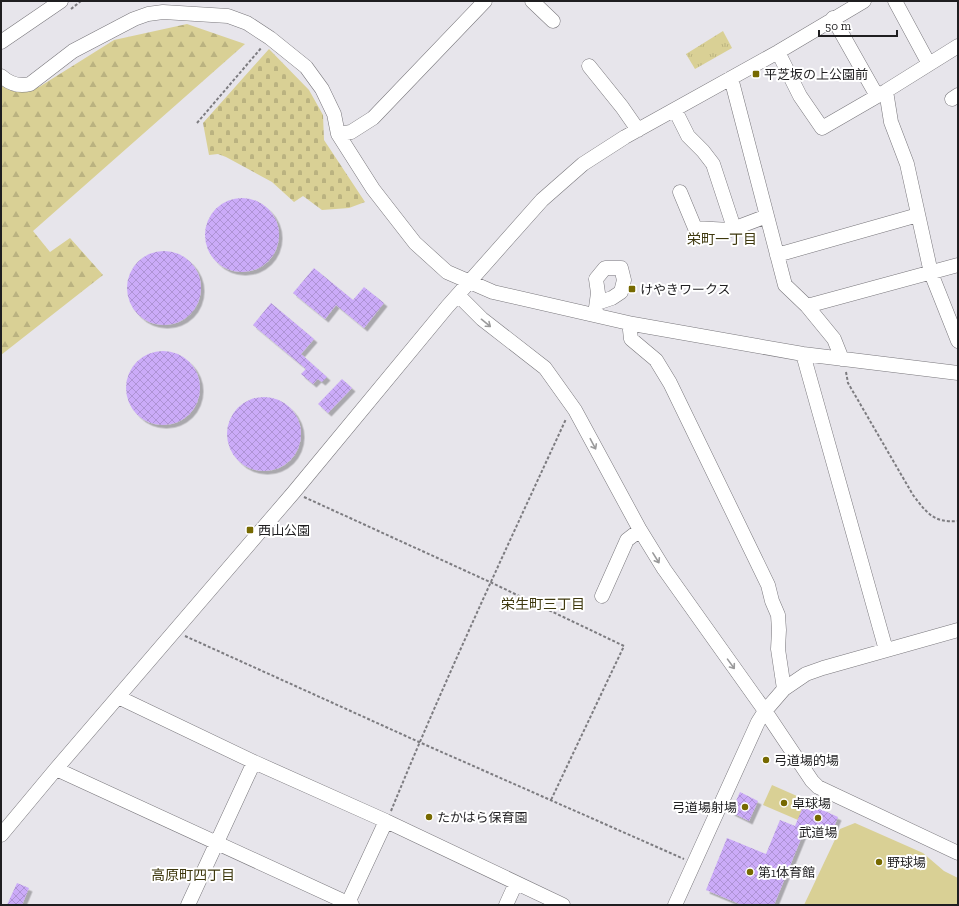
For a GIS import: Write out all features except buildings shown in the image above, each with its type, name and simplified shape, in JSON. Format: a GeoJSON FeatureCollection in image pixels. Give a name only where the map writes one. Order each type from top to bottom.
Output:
{"type":"FeatureCollection","features":[{"type":"Feature","properties":{"kind":"street"},"geometry":{"type":"LineString","coordinates":[[1,42],[61,1]]}},
{"type":"Feature","properties":{"kind":"street"},"geometry":{"type":"LineString","coordinates":[[338,134],[351,132],[373,118],[485,1]]}},
{"type":"Feature","properties":{"kind":"street"},"geometry":{"type":"LineString","coordinates":[[532,1],[553,21]]}},
{"type":"Feature","properties":{"kind":"street"},"geometry":{"type":"LineString","coordinates":[[1,835],[294,492],[492,255],[560,182],[583,164],[638,130],[778,52],[864,1]]}},
{"type":"Feature","properties":{"kind":"street"},"geometry":{"type":"LineString","coordinates":[[895,1],[929,64]]}},
{"type":"Feature","properties":{"kind":"street"},"geometry":{"type":"LineString","coordinates":[[1,76],[5,80],[15,85],[23,86],[30,84],[73,51],[128,22],[148,14],[163,12],[228,16],[247,23],[270,38],[306,67],[316,79],[334,114],[338,134],[373,189],[415,243],[447,272],[493,292],[596,309],[633,324],[803,354],[843,365],[958,373]]}},
{"type":"Feature","properties":{"kind":"street"},"geometry":{"type":"LineString","coordinates":[[833,18],[882,94],[907,164],[931,273],[958,341]]}},
{"type":"Feature","properties":{"kind":"street"},"geometry":{"type":"LineString","coordinates":[[778,52],[800,96],[822,128],[882,94],[958,46]]}},
{"type":"Feature","properties":{"kind":"street"},"geometry":{"type":"LineString","coordinates":[[589,66],[622,107],[638,130]]}},
{"type":"Feature","properties":{"kind":"street"},"geometry":{"type":"LineString","coordinates":[[731,78],[785,285],[807,306],[834,339],[843,365]]}},
{"type":"Feature","properties":{"kind":"street"},"geometry":{"type":"LineString","coordinates":[[675,110],[688,136],[713,164],[734,228]]}},
{"type":"Feature","properties":{"kind":"street"},"geometry":{"type":"LineString","coordinates":[[680,192],[695,228],[730,230],[767,216]]}},
{"type":"Feature","properties":{"kind":"street"},"geometry":{"type":"LineString","coordinates":[[777,255],[918,216]]}},
{"type":"Feature","properties":{"kind":"street"},"geometry":{"type":"LineString","coordinates":[[807,306],[958,265]]}},
{"type":"Feature","properties":{"kind":"street"},"geometry":{"type":"LineString","coordinates":[[458,295],[482,320],[545,368],[575,410],[640,530],[664,569],[765,711],[812,781],[818,787],[958,853]]}},
{"type":"Feature","properties":{"kind":"street"},"geometry":{"type":"LineString","coordinates":[[633,324],[630,330],[631,339],[656,360],[670,383],[768,585],[772,601],[778,614],[778,649],[784,689]]}},
{"type":"Feature","properties":{"kind":"street"},"geometry":{"type":"LineString","coordinates":[[803,354],[886,650]]}},
{"type":"Feature","properties":{"kind":"street"},"geometry":{"type":"LineString","coordinates":[[602,596],[627,540],[640,530]]}},
{"type":"Feature","properties":{"kind":"street"},"geometry":{"type":"LineString","coordinates":[[675,905],[758,722],[765,711],[784,689],[797,679],[823,668],[958,630]]}},
{"type":"Feature","properties":{"kind":"street"},"geometry":{"type":"LineString","coordinates":[[118,697],[254,762],[386,821],[563,905]]}},
{"type":"Feature","properties":{"kind":"street"},"geometry":{"type":"LineString","coordinates":[[188,905],[254,762]]}},
{"type":"Feature","properties":{"kind":"street"},"geometry":{"type":"LineString","coordinates":[[56,769],[349,904],[386,821]]}},
{"type":"Feature","properties":{"kind":"street"},"geometry":{"type":"LineString","coordinates":[[506,905],[516,883]]}},
{"type":"Feature","properties":{"kind":"path"},"geometry":{"type":"LineString","coordinates":[[197,123],[270,38]]}},
{"type":"Feature","properties":{"kind":"path"},"geometry":{"type":"LineString","coordinates":[[843,365],[848,383],[913,495],[926,511],[941,520],[946,522],[958,521]]}},
{"type":"Feature","properties":{"kind":"path"},"geometry":{"type":"LineString","coordinates":[[386,821],[419,742],[490,582],[568,414],[575,410]]}},
{"type":"Feature","properties":{"kind":"path"},"geometry":{"type":"LineString","coordinates":[[294,492],[490,582],[624,646],[551,800]]}},
{"type":"Feature","properties":{"kind":"path"},"geometry":{"type":"LineString","coordinates":[[174,631],[419,742],[694,863]]}},
{"type":"Feature","properties":{"kind":"green space"},"geometry":{"type":"Polygon","coordinates":[[[187,24],[245,44],[33,231],[50,252],[70,238],[103,275],[1,355],[1,86],[16,92],[39,87],[114,40],[187,24]]]}},
{"type":"Feature","properties":{"kind":"green space"},"geometry":{"type":"Polygon","coordinates":[[[723,31],[732,48],[695,69],[686,54],[723,31]]]}},
{"type":"Feature","properties":{"kind":"green space"},"geometry":{"type":"Polygon","coordinates":[[[269,49],[309,90],[323,115],[324,140],[365,202],[349,208],[322,210],[303,196],[294,202],[272,182],[226,157],[218,154],[209,155],[203,123],[269,49]]]}},
{"type":"Feature","properties":{"kind":"green space","name":"卓球場"},"geometry":{"type":"Polygon","coordinates":[[[772,785],[806,800],[798,820],[763,805],[772,785]]]}},
{"type":"Feature","properties":{"kind":"green space","name":"野球場"},"geometry":{"type":"Polygon","coordinates":[[[855,823],[923,853],[944,871],[958,878],[958,905],[804,905],[840,829],[855,823]]]}},
{"type":"Feature","properties":{"kind":"place","name":"平芝坂の上公園前"},"geometry":{"type":"Point","coordinates":[756,74]}},
{"type":"Feature","properties":{"kind":"place","name":"けやきワークス"},"geometry":{"type":"Point","coordinates":[632,289]}},
{"type":"Feature","properties":{"kind":"place","name":"西山公園"},"geometry":{"type":"Point","coordinates":[250,530]}},
{"type":"Feature","properties":{"kind":"place","name":"弓道場的場"},"geometry":{"type":"Point","coordinates":[766,760]}},
{"type":"Feature","properties":{"kind":"place","name":"卓球場"},"geometry":{"type":"Point","coordinates":[784,803]}},
{"type":"Feature","properties":{"kind":"place","name":"弓道場射場"},"geometry":{"type":"Point","coordinates":[745,807]}},
{"type":"Feature","properties":{"kind":"place","name":"たかはら保育園"},"geometry":{"type":"Point","coordinates":[429,817]}},
{"type":"Feature","properties":{"kind":"place","name":"武道場"},"geometry":{"type":"Point","coordinates":[818,818]}},
{"type":"Feature","properties":{"kind":"place","name":"野球場"},"geometry":{"type":"Point","coordinates":[879,862]}},
{"type":"Feature","properties":{"kind":"place","name":"第1体育館"},"geometry":{"type":"Point","coordinates":[750,872]}},
{"type":"Feature","properties":{"kind":"district","name":"栄町一丁目"},"geometry":{"type":"Point","coordinates":[722,239]}},
{"type":"Feature","properties":{"kind":"district","name":"栄生町三丁目"},"geometry":{"type":"Point","coordinates":[543,604]}},
{"type":"Feature","properties":{"kind":"district","name":"高原町四丁目"},"geometry":{"type":"Point","coordinates":[193,875]}}]}
